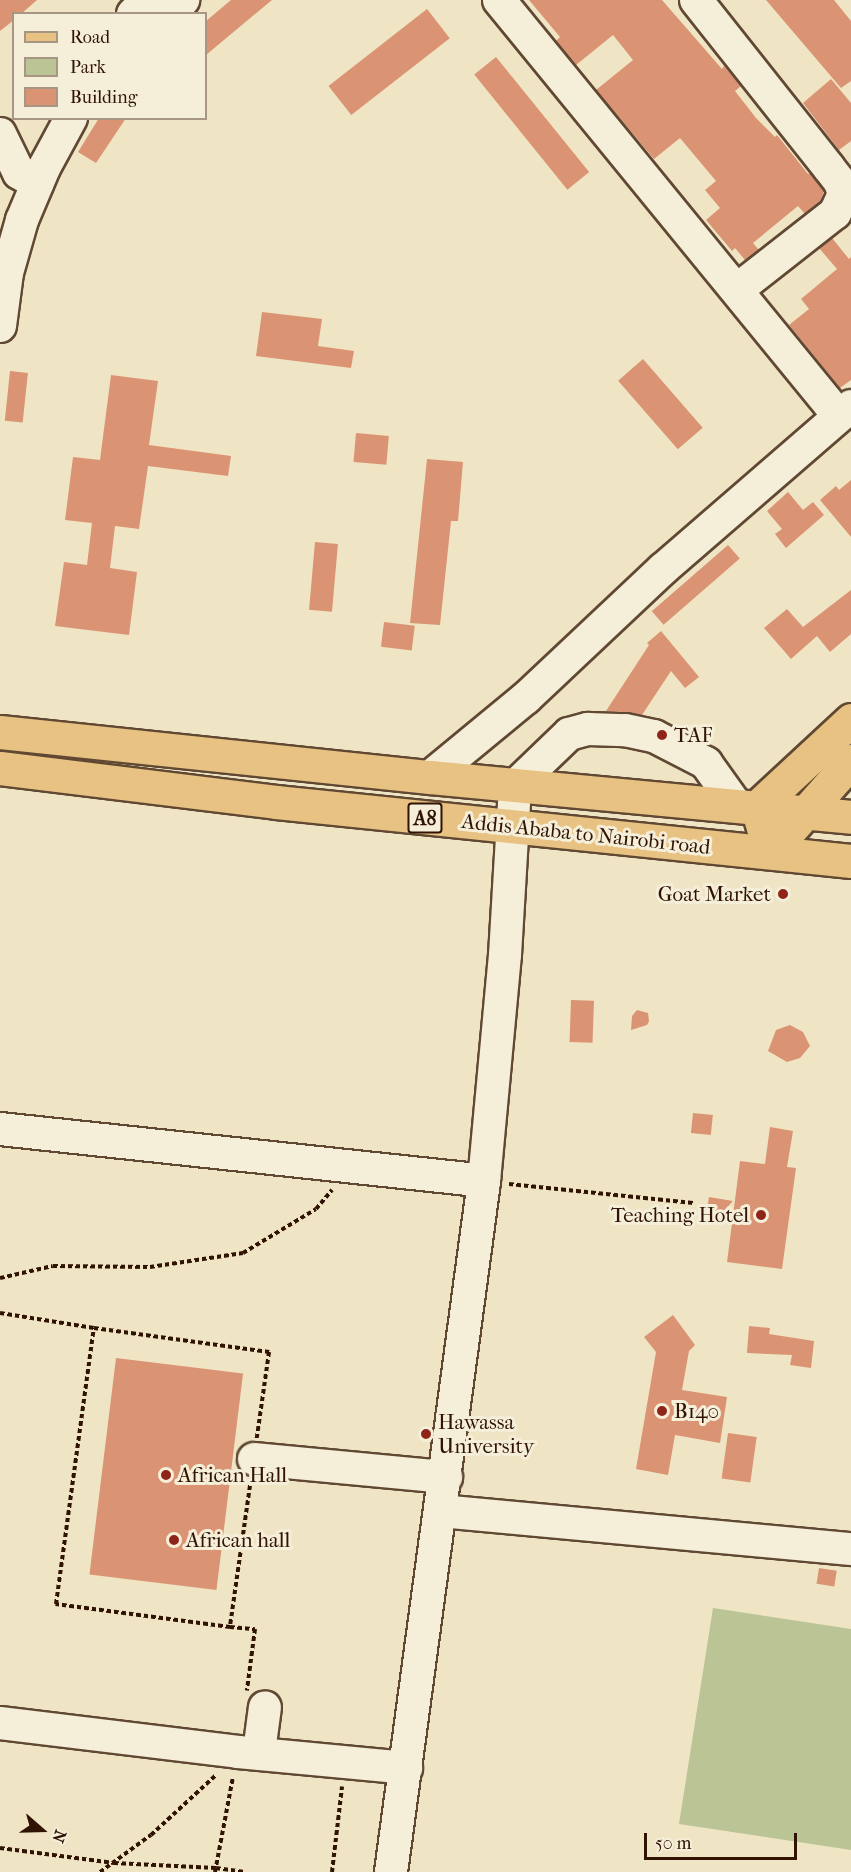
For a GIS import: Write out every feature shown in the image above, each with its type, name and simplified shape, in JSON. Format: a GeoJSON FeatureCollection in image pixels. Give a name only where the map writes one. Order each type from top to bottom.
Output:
{"type":"FeatureCollection","features":[{"type":"Feature","properties":{"kind":"main road"},"geometry":{"type":"LineString","coordinates":[[851,720],[747,806],[770,852],[851,761]]}},
{"type":"Feature","properties":{"kind":"main road","name":"Addis Ababa to Nairobi road"},"geometry":{"type":"LineString","coordinates":[[0,732],[515,786],[851,817]]}},
{"type":"Feature","properties":{"kind":"main road","name":"Addis Ababa to Nairobi road"},"geometry":{"type":"LineString","coordinates":[[0,768],[276,802],[851,861]]}},
{"type":"Feature","properties":{"kind":"street"},"geometry":{"type":"LineString","coordinates":[[135,12],[147,0]]}},
{"type":"Feature","properties":{"kind":"street"},"geometry":{"type":"LineString","coordinates":[[170,12],[183,0]]}},
{"type":"Feature","properties":{"kind":"street"},"geometry":{"type":"LineString","coordinates":[[430,777],[526,698],[663,569],[845,411],[738,289],[499,0]]}},
{"type":"Feature","properties":{"kind":"street"},"geometry":{"type":"LineString","coordinates":[[696,0],[840,182],[844,194],[835,213],[738,289]]}},
{"type":"Feature","properties":{"kind":"street"},"geometry":{"type":"LineString","coordinates":[[0,326],[7,273],[22,220],[28,178],[45,120]]}},
{"type":"Feature","properties":{"kind":"street"},"geometry":{"type":"LineString","coordinates":[[0,222],[70,120]]}},
{"type":"Feature","properties":{"kind":"street"},"geometry":{"type":"LineString","coordinates":[[0,134],[28,178]]}},
{"type":"Feature","properties":{"kind":"street"},"geometry":{"type":"LineString","coordinates":[[391,1872],[446,1477],[484,1181],[505,955],[515,786],[569,734],[588,729],[625,730],[654,735],[706,762],[747,806]]}},
{"type":"Feature","properties":{"kind":"street"},"geometry":{"type":"LineString","coordinates":[[0,1129],[484,1181]]}},
{"type":"Feature","properties":{"kind":"street"},"geometry":{"type":"LineString","coordinates":[[254,1459],[446,1477]]}},
{"type":"Feature","properties":{"kind":"street"},"geometry":{"type":"LineString","coordinates":[[440,1511],[851,1549]]}},
{"type":"Feature","properties":{"kind":"street"},"geometry":{"type":"LineString","coordinates":[[249,1752],[265,1707]]}},
{"type":"Feature","properties":{"kind":"street"},"geometry":{"type":"LineString","coordinates":[[0,1723],[406,1768]]}},
{"type":"Feature","properties":{"kind":"path"},"geometry":{"type":"LineString","coordinates":[[0,1278],[53,1266],[150,1267],[243,1253],[316,1209],[351,1166]]}},
{"type":"Feature","properties":{"kind":"path"},"geometry":{"type":"LineString","coordinates":[[484,1181],[693,1203]]}},
{"type":"Feature","properties":{"kind":"path"},"geometry":{"type":"LineString","coordinates":[[0,1313],[269,1352],[230,1628],[56,1604],[94,1328]]}},
{"type":"Feature","properties":{"kind":"path"},"geometry":{"type":"LineString","coordinates":[[100,1872],[249,1752]]}},
{"type":"Feature","properties":{"kind":"path"},"geometry":{"type":"LineString","coordinates":[[332,1872],[345,1763]]}},
{"type":"Feature","properties":{"kind":"path"},"geometry":{"type":"LineString","coordinates":[[0,1848],[114,1863],[216,1868],[245,1872]]}},
{"type":"Feature","properties":{"kind":"green space"},"geometry":{"type":"Polygon","coordinates":[[[713,1608],[851,1629],[851,1850],[679,1824],[713,1608]]]}},
{"type":"Feature","properties":{"kind":"building"},"geometry":{"type":"Polygon","coordinates":[[[0,0],[37,0],[23,12],[12,12],[12,22],[0,31],[0,0]]]}},
{"type":"Feature","properties":{"kind":"building"},"geometry":{"type":"Polygon","coordinates":[[[231,0],[272,0],[207,54],[207,20],[231,0]]]}},
{"type":"Feature","properties":{"kind":"building"},"geometry":{"type":"Polygon","coordinates":[[[529,0],[662,0],[722,69],[724,66],[741,86],[735,91],[756,118],[775,137],[777,135],[808,174],[810,173],[824,191],[821,200],[805,214],[798,206],[753,243],[759,250],[745,260],[735,248],[732,251],[706,220],[720,208],[705,190],[716,181],[680,138],[654,159],[596,90],[633,60],[613,35],[576,65],[556,41],[560,37],[529,0]]]}},
{"type":"Feature","properties":{"kind":"building"},"geometry":{"type":"Polygon","coordinates":[[[766,0],[834,0],[851,21],[851,81],[841,88],[766,0]]]}},
{"type":"Feature","properties":{"kind":"building"},"geometry":{"type":"Polygon","coordinates":[[[427,9],[450,38],[351,115],[328,86],[427,9]]]}},
{"type":"Feature","properties":{"kind":"building"},"geometry":{"type":"Polygon","coordinates":[[[496,57],[589,172],[567,190],[474,75],[496,57]]]}},
{"type":"Feature","properties":{"kind":"building"},"geometry":{"type":"Polygon","coordinates":[[[831,79],[851,103],[851,141],[839,150],[803,103],[831,79]]]}},
{"type":"Feature","properties":{"kind":"building"},"geometry":{"type":"Polygon","coordinates":[[[98,120],[125,120],[96,163],[78,152],[98,120]]]}},
{"type":"Feature","properties":{"kind":"building"},"geometry":{"type":"Polygon","coordinates":[[[832,238],[849,259],[851,257],[851,380],[840,388],[789,325],[809,309],[801,299],[837,269],[819,248],[832,238]]]}},
{"type":"Feature","properties":{"kind":"building"},"geometry":{"type":"Polygon","coordinates":[[[262,312],[322,319],[318,346],[354,351],[351,368],[256,356],[262,312]]]}},
{"type":"Feature","properties":{"kind":"building"},"geometry":{"type":"Polygon","coordinates":[[[643,359],[703,428],[678,449],[618,381],[643,359]]]}},
{"type":"Feature","properties":{"kind":"building"},"geometry":{"type":"Polygon","coordinates":[[[10,371],[28,373],[23,423],[5,421],[10,371]]]}},
{"type":"Feature","properties":{"kind":"building"},"geometry":{"type":"Polygon","coordinates":[[[111,375],[158,381],[149,445],[231,456],[228,476],[148,466],[139,529],[115,526],[110,568],[137,572],[129,635],[55,626],[64,562],[87,565],[92,523],[65,520],[73,457],[100,460],[111,375]]]}},
{"type":"Feature","properties":{"kind":"building"},"geometry":{"type":"Polygon","coordinates":[[[356,433],[389,436],[386,465],[353,462],[356,433]]]}},
{"type":"Feature","properties":{"kind":"building"},"geometry":{"type":"Polygon","coordinates":[[[427,459],[463,462],[458,521],[451,521],[440,625],[410,623],[427,459]]]}},
{"type":"Feature","properties":{"kind":"building"},"geometry":{"type":"Polygon","coordinates":[[[851,480],[851,537],[820,500],[836,486],[839,490],[851,480]]]}},
{"type":"Feature","properties":{"kind":"building"},"geometry":{"type":"Polygon","coordinates":[[[788,492],[803,510],[813,502],[824,515],[786,548],[775,534],[782,529],[767,511],[788,492]]]}},
{"type":"Feature","properties":{"kind":"building"},"geometry":{"type":"Polygon","coordinates":[[[315,542],[338,544],[332,612],[309,610],[315,542]]]}},
{"type":"Feature","properties":{"kind":"building"},"geometry":{"type":"Polygon","coordinates":[[[728,545],[740,559],[664,625],[652,611],[728,545]]]}},
{"type":"Feature","properties":{"kind":"building"},"geometry":{"type":"Polygon","coordinates":[[[851,590],[851,634],[830,652],[817,636],[791,659],[764,628],[787,609],[803,627],[851,590]]]}},
{"type":"Feature","properties":{"kind":"building"},"geometry":{"type":"Polygon","coordinates":[[[384,622],[415,626],[412,651],[381,647],[384,622]]]}},
{"type":"Feature","properties":{"kind":"building"},"geometry":{"type":"Polygon","coordinates":[[[661,631],[699,677],[685,688],[671,671],[642,715],[606,711],[649,645],[647,643],[661,631]]]}},
{"type":"Feature","properties":{"kind":"building"},"geometry":{"type":"Polygon","coordinates":[[[571,1000],[594,1001],[593,1043],[570,1042],[571,1000]]]}},
{"type":"Feature","properties":{"kind":"building"},"geometry":{"type":"Polygon","coordinates":[[[637,1010],[648,1013],[649,1021],[647,1025],[631,1030],[632,1016],[637,1010]]]}},
{"type":"Feature","properties":{"kind":"building"},"geometry":{"type":"Polygon","coordinates":[[[790,1025],[803,1032],[810,1046],[800,1058],[787,1062],[768,1051],[776,1030],[790,1025]]]}},
{"type":"Feature","properties":{"kind":"building"},"geometry":{"type":"Polygon","coordinates":[[[693,1113],[713,1115],[711,1135],[691,1133],[693,1113]]]}},
{"type":"Feature","properties":{"kind":"building","name":"Teaching Hotel"},"geometry":{"type":"Polygon","coordinates":[[[770,1127],[793,1131],[787,1167],[796,1168],[782,1269],[727,1262],[740,1161],[765,1164],[770,1127]]]}},
{"type":"Feature","properties":{"kind":"building"},"geometry":{"type":"Polygon","coordinates":[[[709,1197],[733,1201],[718,1217],[706,1215],[709,1197]]]}},
{"type":"Feature","properties":{"kind":"building","name":"B140"},"geometry":{"type":"Polygon","coordinates":[[[673,1315],[695,1345],[689,1351],[682,1390],[727,1397],[720,1443],[675,1435],[668,1475],[636,1469],[656,1352],[644,1337],[673,1315]]]}},
{"type":"Feature","properties":{"kind":"building"},"geometry":{"type":"Polygon","coordinates":[[[749,1326],[770,1328],[769,1334],[814,1341],[811,1368],[790,1365],[792,1355],[747,1353],[749,1326]]]}},
{"type":"Feature","properties":{"kind":"building","name":"African Hall"},"geometry":{"type":"Polygon","coordinates":[[[116,1358],[243,1374],[216,1590],[89,1574],[116,1358]]]}},
{"type":"Feature","properties":{"kind":"building"},"geometry":{"type":"Polygon","coordinates":[[[728,1433],[757,1437],[750,1483],[722,1479],[728,1433]]]}},
{"type":"Feature","properties":{"kind":"building"},"geometry":{"type":"Polygon","coordinates":[[[819,1568],[837,1571],[834,1587],[816,1584],[819,1568]]]}},
{"type":"Feature","properties":{"kind":"place","name":"TAF"},"geometry":{"type":"Point","coordinates":[662,735]}},
{"type":"Feature","properties":{"kind":"place","name":"Goat Market"},"geometry":{"type":"Point","coordinates":[783,894]}},
{"type":"Feature","properties":{"kind":"place","name":"Teaching Hotel"},"geometry":{"type":"Point","coordinates":[761,1215]}},
{"type":"Feature","properties":{"kind":"place","name":"B140"},"geometry":{"type":"Point","coordinates":[662,1411]}},
{"type":"Feature","properties":{"kind":"place","name":"Hawassa University"},"geometry":{"type":"Point","coordinates":[426,1434]}},
{"type":"Feature","properties":{"kind":"place","name":"African Hall"},"geometry":{"type":"Point","coordinates":[166,1475]}},
{"type":"Feature","properties":{"kind":"place","name":"African hall"},"geometry":{"type":"Point","coordinates":[174,1540]}}]}
